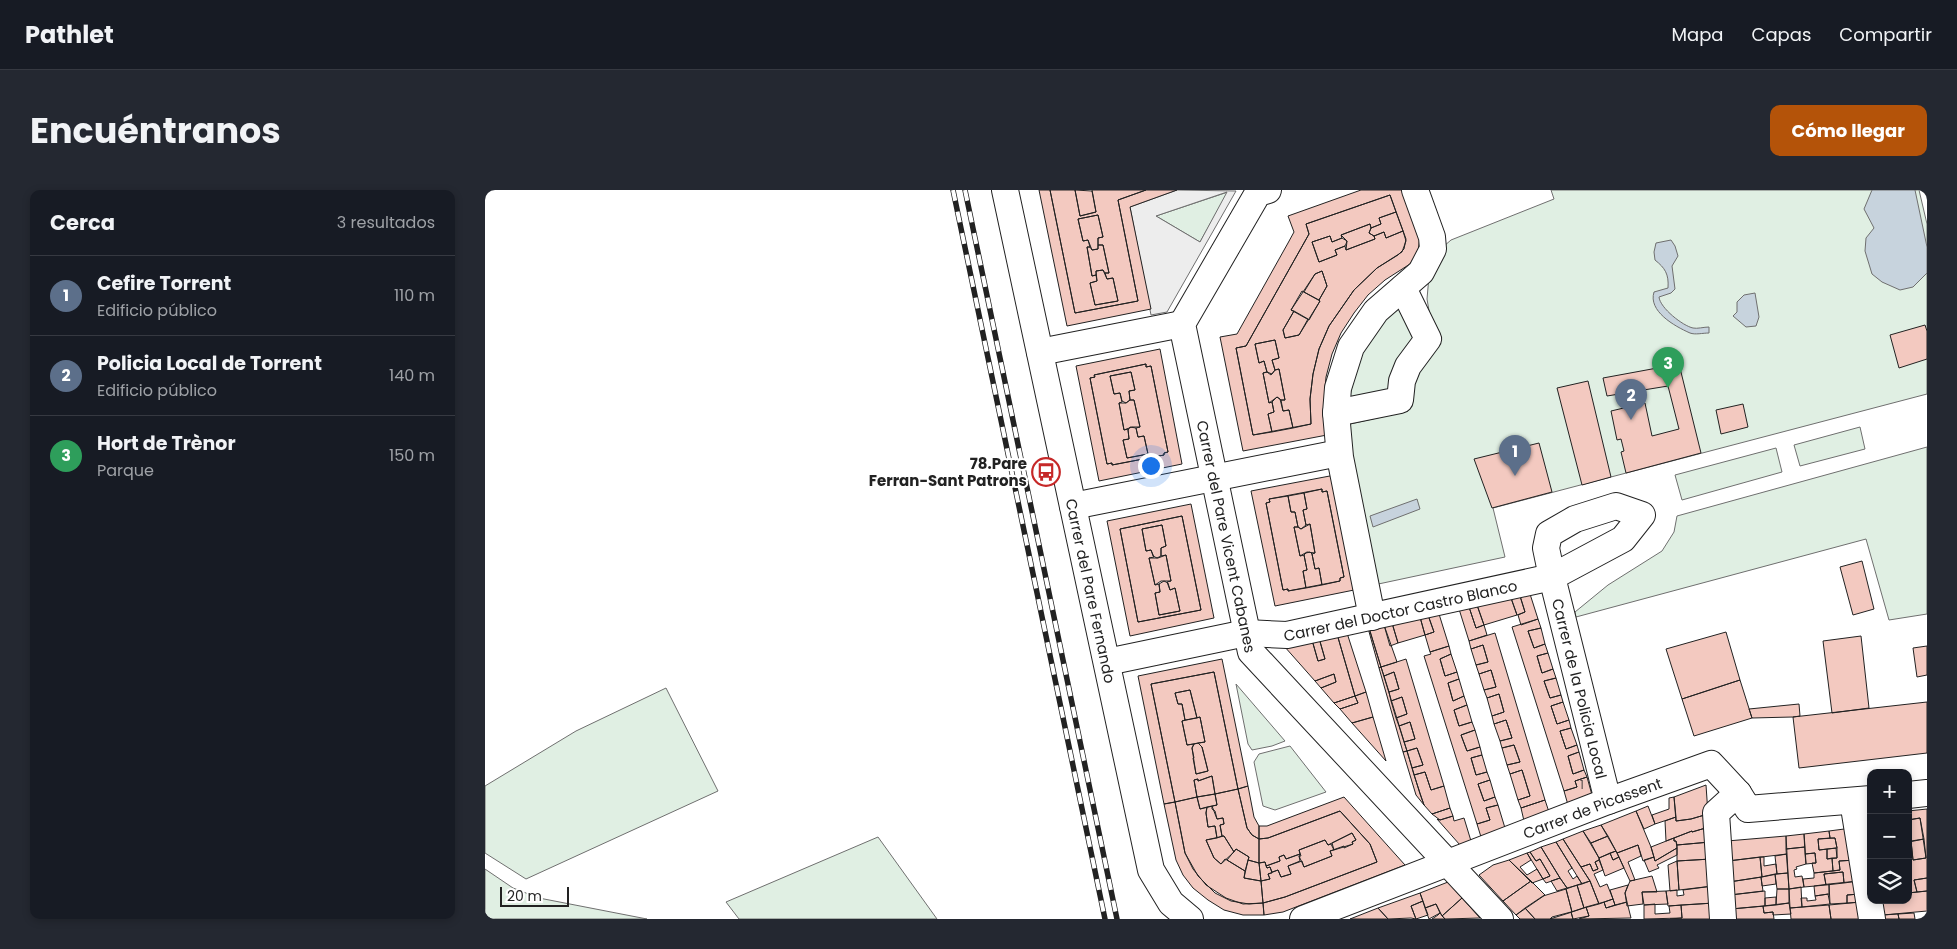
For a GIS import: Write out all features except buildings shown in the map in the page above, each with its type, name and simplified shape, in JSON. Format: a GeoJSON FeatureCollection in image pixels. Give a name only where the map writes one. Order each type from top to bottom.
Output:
{"type":"FeatureCollection","features":[{"type":"Feature","properties":{"kind":"street","name":"Carrer del Pare Fernando"},"geometry":{"type":"LineString","coordinates":[[1005,190],[1151,870],[1171,903],[1190,919]]}},
{"type":"Feature","properties":{"kind":"street"},"geometry":{"type":"LineString","coordinates":[[1372,617],[1339,453],[1336,413],[1339,388],[1351,347],[1376,311],[1421,272],[1433,249],[1431,237],[1415,190]]}},
{"type":"Feature","properties":{"kind":"street"},"geometry":{"type":"LineString","coordinates":[[1040,352],[1182,324],[1261,191]]}},
{"type":"Feature","properties":{"kind":"street"},"geometry":{"type":"LineString","coordinates":[[1336,413],[1400,400],[1402,381],[1409,366],[1428,339],[1403,288]]}},
{"type":"Feature","properties":{"kind":"street","name":"Carrer del Pare Vicent Cabanes"},"geometry":{"type":"LineString","coordinates":[[1182,324],[1251,652],[1499,919]]}},
{"type":"Feature","properties":{"kind":"street"},"geometry":{"type":"LineString","coordinates":[[1073,506],[1339,453]]}},
{"type":"Feature","properties":{"kind":"street","name":"Carrer del Doctor Castro Blanco"},"geometry":{"type":"LineString","coordinates":[[1107,662],[1246,633],[1287,635],[1552,577]]}},
{"type":"Feature","properties":{"kind":"street","name":"Carrer de la Policia Local"},"geometry":{"type":"LineString","coordinates":[[1552,577],[1608,801]]}},
{"type":"Feature","properties":{"kind":"street","name":"Carrer de Picassent"},"geometry":{"type":"LineString","coordinates":[[1303,919],[1608,801],[1711,764],[1738,793],[1748,809],[1862,800]]}},
{"type":"Feature","properties":{"kind":"street"},"geometry":{"type":"LineString","coordinates":[[1723,919],[1717,813],[1738,793]]}},
{"type":"Feature","properties":{"kind":"street"},"geometry":{"type":"LineString","coordinates":[[1912,795],[1927,793]]}},
{"type":"Feature","properties":{"kind":"street"},"geometry":{"type":"LineString","coordinates":[[1862,800],[1872,919]]}},
{"type":"Feature","properties":{"kind":"green space"},"geometry":{"type":"Polygon","coordinates":[[[1551,190],[1919,190],[1927,224],[1927,394],[1493,508],[1505,557],[1369,586],[1337,427],[1408,411],[1411,382],[1439,346],[1431,322],[1427,299],[1429,276],[1436,253],[1451,240],[1554,199],[1551,190]]]}},
{"type":"Feature","properties":{"kind":"green space"},"geometry":{"type":"Polygon","coordinates":[[[1228,192],[1200,242],[1156,216],[1228,192]]]}},
{"type":"Feature","properties":{"kind":"green space"},"geometry":{"type":"Polygon","coordinates":[[[1397,298],[1417,338],[1392,392],[1349,400],[1358,358],[1397,298]]]}},
{"type":"Feature","properties":{"kind":"green space"},"geometry":{"type":"Polygon","coordinates":[[[1860,427],[1865,449],[1800,466],[1794,445],[1860,427]]]}},
{"type":"Feature","properties":{"kind":"green space"},"geometry":{"type":"Polygon","coordinates":[[[1927,447],[1927,614],[1889,620],[1866,539],[1576,617],[1575,612],[1608,585],[1662,551],[1674,532],[1677,516],[1927,447]]]}},
{"type":"Feature","properties":{"kind":"green space"},"geometry":{"type":"Polygon","coordinates":[[[1776,448],[1782,472],[1682,500],[1675,475],[1776,448]]]}},
{"type":"Feature","properties":{"kind":"green space"},"geometry":{"type":"Polygon","coordinates":[[[1236,684],[1285,741],[1252,750],[1248,744],[1236,684]]]}},
{"type":"Feature","properties":{"kind":"green space"},"geometry":{"type":"Polygon","coordinates":[[[666,688],[718,791],[526,879],[485,853],[485,786],[576,731],[666,688]]]}},
{"type":"Feature","properties":{"kind":"green space"},"geometry":{"type":"Polygon","coordinates":[[[1290,746],[1326,792],[1275,810],[1263,806],[1254,762],[1259,754],[1290,746]]]}},
{"type":"Feature","properties":{"kind":"green space"},"geometry":{"type":"Polygon","coordinates":[[[878,837],[937,919],[739,919],[726,902],[878,837]]]}},
{"type":"Feature","properties":{"kind":"green space"},"geometry":{"type":"Polygon","coordinates":[[[485,869],[513,888],[539,898],[647,919],[485,919],[485,869]]]}},
{"type":"Feature","properties":{"kind":"shaded area"},"geometry":{"type":"Polygon","coordinates":[[[1177,190],[1236,191],[1167,312],[1151,315],[1130,207],[1177,190]],[[1227,192],[1156,216],[1200,242],[1227,192]]]}},
{"type":"Feature","properties":{"kind":"shaded area"},"geometry":{"type":"Polygon","coordinates":[[[1872,190],[1915,190],[1927,247],[1927,273],[1913,287],[1900,290],[1882,282],[1872,274],[1865,251],[1866,238],[1874,228],[1864,209],[1872,190]]]}},
{"type":"Feature","properties":{"kind":"shaded area"},"geometry":{"type":"Polygon","coordinates":[[[1671,240],[1678,256],[1672,266],[1675,289],[1671,293],[1659,297],[1660,301],[1673,316],[1684,324],[1695,328],[1709,327],[1709,333],[1694,334],[1684,330],[1664,317],[1655,305],[1653,299],[1654,292],[1668,288],[1666,272],[1655,260],[1656,243],[1671,240]]]}},
{"type":"Feature","properties":{"kind":"shaded area"},"geometry":{"type":"Polygon","coordinates":[[[1755,293],[1759,317],[1756,326],[1746,327],[1733,316],[1737,312],[1737,302],[1744,295],[1755,293]]]}},
{"type":"Feature","properties":{"kind":"shaded area"},"geometry":{"type":"Polygon","coordinates":[[[1417,499],[1420,509],[1373,527],[1370,516],[1417,499]]]}},
{"type":"Feature","properties":{"kind":"railway"},"geometry":{"type":"LineString","coordinates":[[953,190],[1105,919]]}},
{"type":"Feature","properties":{"kind":"railway"},"geometry":{"type":"LineString","coordinates":[[965,190],[1117,919]]}},
{"type":"Feature","properties":{"kind":"place","name":"Hort de Trènor"},"geometry":{"type":"Point","coordinates":[1668,388]}},
{"type":"Feature","properties":{"kind":"place","name":"Policia Local de Torrent"},"geometry":{"type":"Point","coordinates":[1631,420]}},
{"type":"Feature","properties":{"kind":"place","name":"78.Pare Ferran-Sant Patrons"},"geometry":{"type":"Point","coordinates":[1046,472]}},
{"type":"Feature","properties":{"kind":"place","name":"Cefire Torrent"},"geometry":{"type":"Point","coordinates":[1515,476]}}]}
